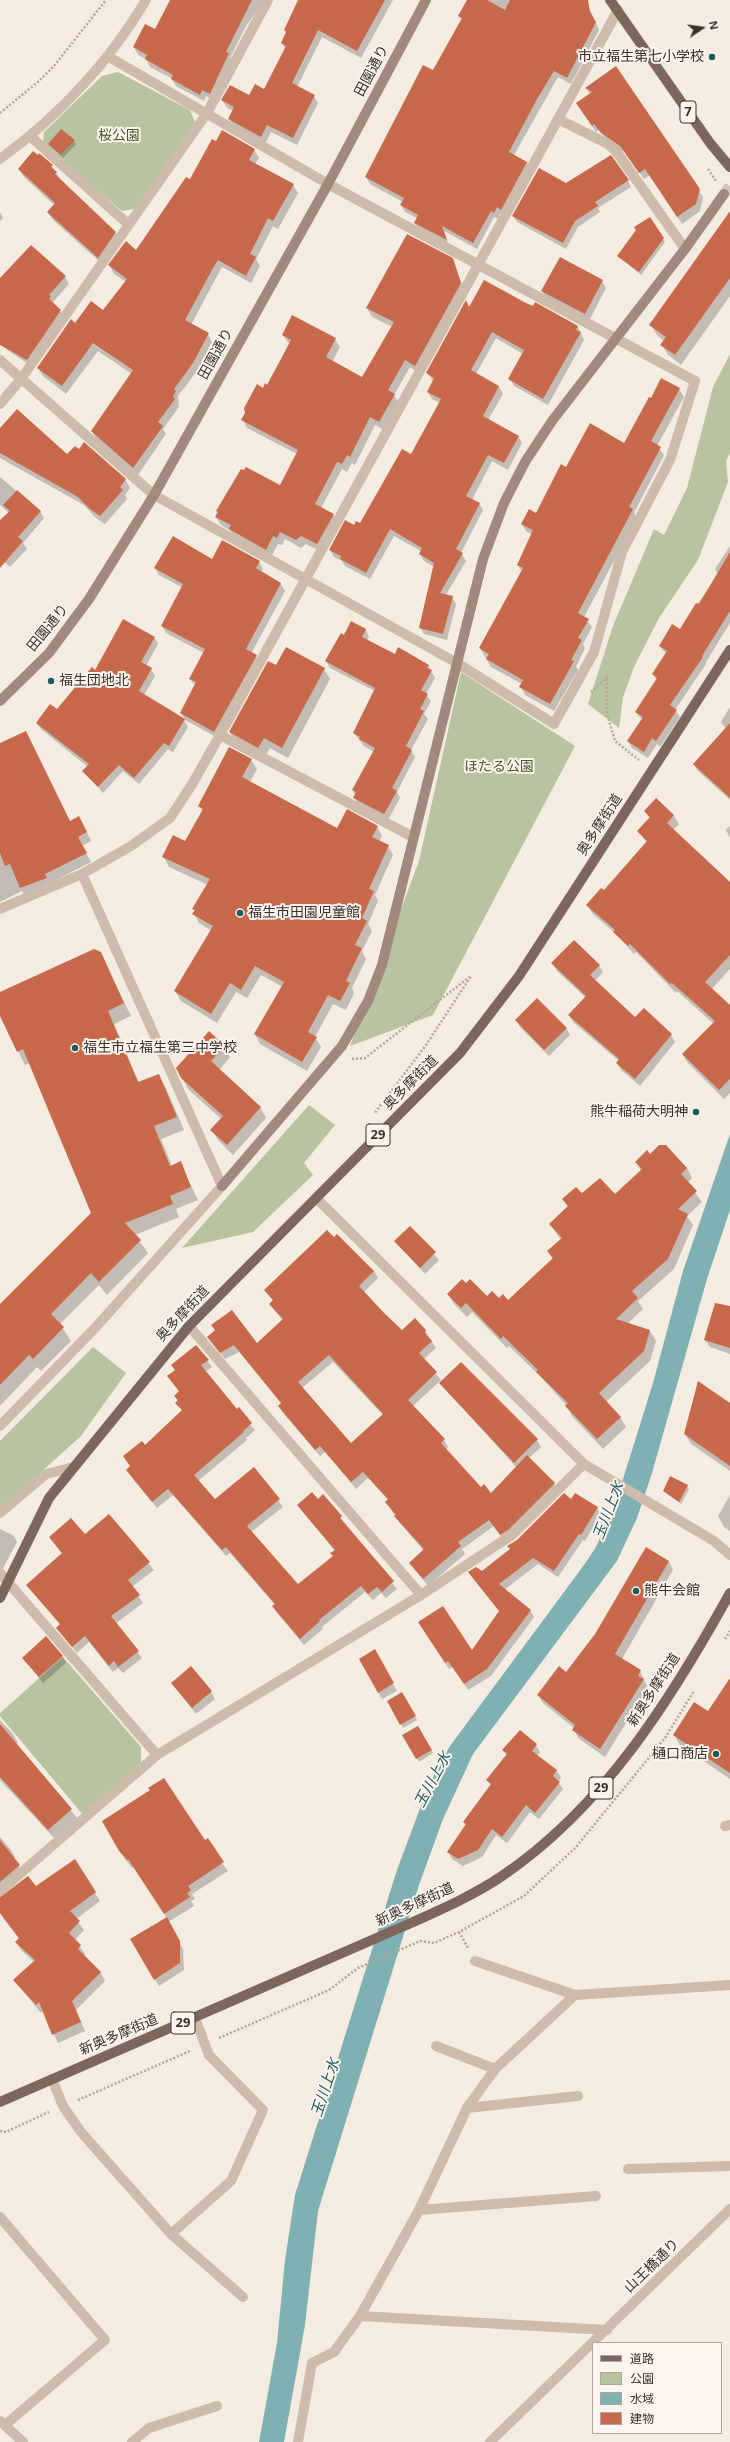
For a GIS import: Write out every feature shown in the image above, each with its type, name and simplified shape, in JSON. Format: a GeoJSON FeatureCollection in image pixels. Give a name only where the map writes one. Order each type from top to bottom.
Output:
{"type":"FeatureCollection","features":[{"type":"Feature","properties":{"kind":"main road","name":"7"},"geometry":{"type":"LineString","coordinates":[[610,0],[648,56],[730,167]]}},
{"type":"Feature","properties":{"kind":"main road","name":"奥多摩街道"},"geometry":{"type":"LineString","coordinates":[[0,1598],[49,1498],[189,1326],[460,1053],[519,976],[730,650]]}},
{"type":"Feature","properties":{"kind":"main road","name":"新奥多摩街道"},"geometry":{"type":"LineString","coordinates":[[0,2102],[52,2078],[195,2018],[411,1924],[468,1896],[502,1876],[557,1833],[602,1787],[670,1693],[730,1593]]}},
{"type":"Feature","properties":{"kind":"street"},"geometry":{"type":"LineString","coordinates":[[0,159],[51,119],[109,57],[146,0]]}},
{"type":"Feature","properties":{"kind":"street"},"geometry":{"type":"LineString","coordinates":[[0,404],[21,379],[207,113],[268,0]]}},
{"type":"Feature","properties":{"kind":"street","name":"田園通り"},"geometry":{"type":"LineString","coordinates":[[0,701],[49,653],[84,605],[154,495],[328,184],[426,0]]}},
{"type":"Feature","properties":{"kind":"street"},"geometry":{"type":"LineString","coordinates":[[0,910],[82,874],[131,846],[170,818],[191,786],[220,735],[618,10]]}},
{"type":"Feature","properties":{"kind":"street"},"geometry":{"type":"LineString","coordinates":[[0,360],[154,495],[457,663],[554,724],[594,652],[622,552],[670,460],[695,381],[328,184],[109,57]]}},
{"type":"Feature","properties":{"kind":"street"},"geometry":{"type":"LineString","coordinates":[[558,119],[608,144],[616,151],[685,249]]}},
{"type":"Feature","properties":{"kind":"street"},"geometry":{"type":"LineString","coordinates":[[30,136],[129,225]]}},
{"type":"Feature","properties":{"kind":"street"},"geometry":{"type":"LineString","coordinates":[[0,1426],[95,1328],[222,1186],[327,1062],[355,1026],[382,965],[483,559],[504,503],[525,462],[552,421],[685,249],[724,194]]}},
{"type":"Feature","properties":{"kind":"street"},"geometry":{"type":"LineString","coordinates":[[220,735],[413,837]]}},
{"type":"Feature","properties":{"kind":"street"},"geometry":{"type":"LineString","coordinates":[[82,874],[222,1186]]}},
{"type":"Feature","properties":{"kind":"street"},"geometry":{"type":"LineString","coordinates":[[316,1198],[584,1464],[714,1541],[730,1555]]}},
{"type":"Feature","properties":{"kind":"street"},"geometry":{"type":"LineString","coordinates":[[189,1326],[422,1595]]}},
{"type":"Feature","properties":{"kind":"street"},"geometry":{"type":"LineString","coordinates":[[0,1891],[158,1754],[422,1595],[512,1535],[584,1464]]}},
{"type":"Feature","properties":{"kind":"street"},"geometry":{"type":"LineString","coordinates":[[0,1513],[46,1474],[74,1467]]}},
{"type":"Feature","properties":{"kind":"street"},"geometry":{"type":"LineString","coordinates":[[0,1573],[158,1754]]}},
{"type":"Feature","properties":{"kind":"street"},"geometry":{"type":"LineString","coordinates":[[475,1961],[575,1995],[730,1985]]}},
{"type":"Feature","properties":{"kind":"street"},"geometry":{"type":"LineString","coordinates":[[298,2442],[312,2363],[334,2352],[360,2316],[419,2210],[467,2108],[495,2069],[575,1995]]}},
{"type":"Feature","properties":{"kind":"street"},"geometry":{"type":"LineString","coordinates":[[170,2234],[231,2181],[263,2110],[209,2055],[195,2018]]}},
{"type":"Feature","properties":{"kind":"street"},"geometry":{"type":"LineString","coordinates":[[436,2046],[495,2069]]}},
{"type":"Feature","properties":{"kind":"street"},"geometry":{"type":"LineString","coordinates":[[52,2078],[63,2106],[81,2132],[170,2234],[243,2297]]}},
{"type":"Feature","properties":{"kind":"street"},"geometry":{"type":"LineString","coordinates":[[467,2108],[578,2096]]}},
{"type":"Feature","properties":{"kind":"street"},"geometry":{"type":"LineString","coordinates":[[628,2169],[730,2166]]}},
{"type":"Feature","properties":{"kind":"street"},"geometry":{"type":"LineString","coordinates":[[419,2210],[596,2196]]}},
{"type":"Feature","properties":{"kind":"street","name":"山王橋通り"},"geometry":{"type":"LineString","coordinates":[[594,2342],[730,2209]]}},
{"type":"Feature","properties":{"kind":"street"},"geometry":{"type":"LineString","coordinates":[[0,2217],[105,2340],[3,2423],[23,2442]]}},
{"type":"Feature","properties":{"kind":"street"},"geometry":{"type":"LineString","coordinates":[[360,2316],[607,2330]]}},
{"type":"Feature","properties":{"kind":"street","name":"山王橋通り"},"geometry":{"type":"LineString","coordinates":[[490,2442],[592,2344]]}},
{"type":"Feature","properties":{"kind":"street"},"geometry":{"type":"LineString","coordinates":[[132,2442],[149,2428],[217,2406]]}},
{"type":"Feature","properties":{"kind":"path"},"geometry":{"type":"LineString","coordinates":[[0,113],[39,82],[54,66],[106,0]]}},
{"type":"Feature","properties":{"kind":"path"},"geometry":{"type":"LineString","coordinates":[[591,693],[607,678],[607,714],[615,741],[652,770]]}},
{"type":"Feature","properties":{"kind":"path"},"geometry":{"type":"LineString","coordinates":[[327,1062],[365,1058],[471,976],[426,1045],[370,1121]]}},
{"type":"Feature","properties":{"kind":"path"},"geometry":{"type":"LineString","coordinates":[[0,2131],[6,2132],[329,1990],[358,1968],[420,1942]]}},
{"type":"Feature","properties":{"kind":"green space","name":"桜公園"},"geometry":{"type":"Polygon","coordinates":[[[118,72],[190,110],[195,122],[135,209],[122,211],[43,144],[44,132],[102,76],[118,72]]]}},
{"type":"Feature","properties":{"kind":"green space"},"geometry":{"type":"Polygon","coordinates":[[[730,354],[730,453],[726,461],[728,482],[698,560],[659,618],[634,667],[623,697],[619,728],[588,704],[613,626],[654,529],[664,535],[687,488],[713,387],[730,354]]]}},
{"type":"Feature","properties":{"kind":"green space","name":"ほたる公園"},"geometry":{"type":"Polygon","coordinates":[[[461,672],[575,746],[433,1015],[350,1046],[419,861],[461,672]]]}},
{"type":"Feature","properties":{"kind":"green space"},"geometry":{"type":"Polygon","coordinates":[[[309,1105],[335,1125],[304,1163],[313,1175],[253,1232],[182,1248],[309,1105]]]}},
{"type":"Feature","properties":{"kind":"green space"},"geometry":{"type":"Polygon","coordinates":[[[93,1347],[126,1373],[81,1436],[0,1509],[0,1441],[93,1347]]]}},
{"type":"Feature","properties":{"kind":"green space"},"geometry":{"type":"Polygon","coordinates":[[[63,1657],[141,1747],[141,1762],[84,1816],[0,1716],[0,1713],[63,1657]]]}},
{"type":"Feature","properties":{"kind":"water","name":"玉川上水"},"geometry":{"type":"Polygon","coordinates":[[[730,1134],[730,1210],[707,1279],[652,1473],[637,1518],[617,1561],[473,1754],[443,1819],[419,1885],[318,2211],[305,2325],[284,2442],[259,2442],[277,2343],[285,2260],[295,2195],[397,1870],[428,1787],[450,1746],[584,1565],[596,1547],[614,1508],[653,1383],[683,1271],[730,1134]]]}},
{"type":"Feature","properties":{"kind":"building"},"geometry":{"type":"Polygon","coordinates":[[[170,0],[252,0],[226,52],[229,53],[210,94],[202,90],[200,95],[171,79],[173,75],[145,59],[147,55],[133,47],[145,24],[155,29],[170,0]]]}},
{"type":"Feature","properties":{"kind":"building"},"geometry":{"type":"Polygon","coordinates":[[[298,0],[385,0],[357,51],[318,30],[292,83],[315,95],[293,138],[267,125],[261,137],[228,119],[234,107],[221,100],[230,85],[249,95],[255,84],[264,89],[286,46],[281,43],[286,32],[284,30],[298,0]]]}},
{"type":"Feature","properties":{"kind":"building"},"geometry":{"type":"Polygon","coordinates":[[[467,0],[487,0],[505,10],[510,0],[588,0],[590,12],[596,22],[567,78],[554,71],[537,99],[509,152],[527,162],[501,210],[497,207],[494,213],[491,211],[473,243],[442,226],[447,240],[414,223],[418,215],[400,205],[404,198],[365,177],[423,65],[433,70],[462,18],[458,16],[467,0]]]}},
{"type":"Feature","properties":{"kind":"building"},"geometry":{"type":"Polygon","coordinates":[[[616,66],[700,189],[696,204],[677,217],[645,169],[639,173],[620,146],[601,133],[594,124],[592,126],[576,103],[592,92],[585,88],[616,66]]]}},
{"type":"Feature","properties":{"kind":"building"},"geometry":{"type":"Polygon","coordinates":[[[61,129],[75,140],[61,155],[48,144],[61,129]]]}},
{"type":"Feature","properties":{"kind":"building"},"geometry":{"type":"Polygon","coordinates":[[[222,130],[255,149],[249,160],[294,184],[273,221],[268,218],[250,254],[256,257],[246,276],[218,260],[213,268],[185,320],[209,333],[193,363],[174,389],[176,391],[173,397],[175,399],[158,422],[163,426],[133,468],[91,431],[133,370],[93,343],[62,386],[37,368],[71,319],[75,323],[91,301],[103,310],[127,279],[108,265],[126,241],[136,250],[186,177],[190,179],[212,139],[216,141],[222,130]]]}},
{"type":"Feature","properties":{"kind":"building"},"geometry":{"type":"Polygon","coordinates":[[[33,151],[38,155],[39,153],[53,165],[51,167],[57,172],[55,174],[116,232],[98,258],[47,212],[55,203],[18,169],[33,151]]]}},
{"type":"Feature","properties":{"kind":"building"},"geometry":{"type":"Polygon","coordinates":[[[611,155],[629,180],[595,202],[598,206],[575,221],[563,243],[512,216],[539,168],[566,183],[611,155]]]}},
{"type":"Feature","properties":{"kind":"building"},"geometry":{"type":"Polygon","coordinates":[[[730,211],[730,278],[675,355],[660,345],[666,337],[649,325],[730,211]]]}},
{"type":"Feature","properties":{"kind":"building"},"geometry":{"type":"Polygon","coordinates":[[[650,217],[664,238],[639,272],[617,256],[636,230],[634,227],[650,217]]]}},
{"type":"Feature","properties":{"kind":"building"},"geometry":{"type":"Polygon","coordinates":[[[407,234],[453,258],[461,283],[415,366],[405,360],[388,390],[395,394],[379,422],[370,417],[350,457],[347,455],[342,464],[337,462],[315,504],[334,514],[317,544],[301,536],[296,540],[280,532],[277,538],[273,536],[266,550],[229,529],[231,525],[215,517],[218,512],[216,511],[241,469],[244,470],[246,467],[280,485],[298,450],[241,420],[245,413],[244,408],[257,384],[263,388],[265,383],[267,385],[291,340],[282,335],[292,315],[336,338],[326,357],[362,377],[394,322],[366,308],[407,234]]]}},
{"type":"Feature","properties":{"kind":"building"},"geometry":{"type":"Polygon","coordinates":[[[31,245],[66,276],[49,295],[51,296],[49,299],[61,310],[27,360],[0,345],[0,278],[31,245]]]}},
{"type":"Feature","properties":{"kind":"building"},"geometry":{"type":"Polygon","coordinates":[[[560,257],[603,280],[585,314],[541,291],[560,257]]]}},
{"type":"Feature","properties":{"kind":"building"},"geometry":{"type":"Polygon","coordinates":[[[484,280],[526,303],[533,306],[535,302],[578,326],[576,330],[581,332],[543,399],[508,379],[524,350],[492,332],[471,370],[499,386],[483,416],[519,436],[504,463],[488,455],[466,496],[480,503],[456,549],[463,553],[440,593],[453,596],[443,634],[419,628],[434,563],[419,554],[422,548],[390,529],[366,573],[340,559],[341,556],[329,550],[345,520],[354,525],[356,521],[360,523],[402,449],[411,454],[441,399],[427,392],[434,378],[426,373],[466,300],[469,307],[484,280]]]}},
{"type":"Feature","properties":{"kind":"building"},"geometry":{"type":"Polygon","coordinates":[[[661,378],[680,388],[651,441],[661,447],[629,507],[633,509],[578,613],[589,619],[578,638],[582,640],[571,660],[574,661],[550,704],[519,687],[523,680],[486,659],[489,654],[479,648],[523,568],[517,565],[533,530],[521,524],[529,509],[536,513],[561,464],[566,467],[590,423],[624,443],[649,397],[651,398],[661,378]]]}},
{"type":"Feature","properties":{"kind":"building"},"geometry":{"type":"Polygon","coordinates":[[[17,409],[67,454],[75,446],[79,449],[84,442],[126,479],[120,487],[123,490],[100,516],[90,509],[78,497],[0,453],[0,428],[17,409]]]}},
{"type":"Feature","properties":{"kind":"building"},"geometry":{"type":"Polygon","coordinates":[[[17,490],[41,511],[18,537],[23,541],[0,568],[0,520],[10,511],[3,505],[17,490]]]}},
{"type":"Feature","properties":{"kind":"building"},"geometry":{"type":"Polygon","coordinates":[[[173,536],[212,559],[222,540],[260,561],[256,568],[281,583],[246,649],[257,655],[214,732],[180,713],[196,682],[189,679],[205,649],[161,626],[183,584],[154,568],[173,536]]]}},
{"type":"Feature","properties":{"kind":"building"},"geometry":{"type":"Polygon","coordinates":[[[730,552],[730,611],[702,656],[703,657],[670,705],[677,710],[656,741],[652,738],[644,752],[627,741],[643,717],[635,712],[657,678],[652,674],[667,651],[659,646],[672,624],[680,629],[696,603],[699,604],[730,552]]]}},
{"type":"Feature","properties":{"kind":"building"},"geometry":{"type":"Polygon","coordinates":[[[123,619],[155,637],[141,662],[152,668],[139,691],[185,719],[169,746],[164,743],[134,778],[119,765],[98,787],[82,771],[89,764],[36,723],[50,704],[57,709],[92,667],[95,670],[123,619]]]}},
{"type":"Feature","properties":{"kind":"building"},"geometry":{"type":"Polygon","coordinates":[[[351,621],[366,629],[362,637],[395,654],[398,647],[429,665],[427,668],[432,670],[421,690],[428,694],[420,709],[424,711],[406,746],[412,750],[392,788],[397,791],[384,814],[353,798],[356,792],[352,790],[375,748],[359,739],[360,737],[353,733],[375,688],[325,661],[341,633],[344,635],[351,621]]]}},
{"type":"Feature","properties":{"kind":"building"},"geometry":{"type":"Polygon","coordinates":[[[286,647],[325,668],[282,748],[264,738],[258,748],[229,732],[268,661],[276,665],[286,647]]]}},
{"type":"Feature","properties":{"kind":"building"},"geometry":{"type":"Polygon","coordinates":[[[730,723],[730,798],[693,764],[730,723]]]}},
{"type":"Feature","properties":{"kind":"building"},"geometry":{"type":"Polygon","coordinates":[[[26,731],[70,821],[79,816],[87,832],[78,837],[87,853],[45,874],[47,878],[20,888],[10,864],[5,866],[0,853],[0,743],[26,731]]]}},
{"type":"Feature","properties":{"kind":"building"},"geometry":{"type":"Polygon","coordinates":[[[229,747],[252,759],[242,777],[337,828],[347,809],[378,826],[372,837],[389,845],[369,889],[374,891],[362,918],[367,921],[355,945],[362,948],[346,981],[350,983],[340,1001],[328,995],[308,1032],[317,1037],[302,1062],[254,1034],[284,982],[255,966],[241,990],[230,983],[211,1014],[174,991],[213,926],[192,914],[195,910],[192,909],[210,879],[162,857],[173,835],[185,841],[203,809],[198,806],[229,747]]]}},
{"type":"Feature","properties":{"kind":"building"},"geometry":{"type":"Polygon","coordinates":[[[656,798],[674,815],[667,823],[730,882],[730,955],[705,982],[730,1005],[730,1079],[719,1090],[682,1054],[715,1021],[672,983],[670,984],[630,944],[628,946],[613,932],[615,930],[586,905],[601,888],[604,890],[647,841],[637,831],[650,817],[644,811],[656,798]]]}},
{"type":"Feature","properties":{"kind":"building"},"geometry":{"type":"Polygon","coordinates":[[[574,940],[600,965],[590,975],[635,1017],[644,1008],[672,1034],[635,1079],[616,1063],[619,1059],[568,1015],[586,996],[551,963],[574,940]]]}},
{"type":"Feature","properties":{"kind":"building"},"geometry":{"type":"Polygon","coordinates":[[[94,949],[101,952],[124,1003],[108,1011],[138,1082],[159,1074],[177,1117],[154,1126],[170,1166],[181,1161],[191,1187],[170,1196],[173,1204],[125,1223],[141,1240],[99,1282],[91,1273],[51,1314],[64,1327],[33,1359],[29,1355],[0,1385],[0,1304],[91,1213],[23,1049],[17,1052],[0,1016],[0,992],[94,949]]]}},
{"type":"Feature","properties":{"kind":"building"},"geometry":{"type":"Polygon","coordinates":[[[537,998],[567,1028],[544,1050],[515,1020],[537,998]]]}},
{"type":"Feature","properties":{"kind":"building"},"geometry":{"type":"Polygon","coordinates":[[[209,1031],[225,1046],[211,1061],[261,1107],[227,1145],[210,1130],[223,1116],[181,1078],[176,1068],[209,1031]]]}},
{"type":"Feature","properties":{"kind":"building"},"geometry":{"type":"Polygon","coordinates":[[[659,1145],[666,1145],[687,1168],[681,1174],[697,1191],[678,1209],[688,1214],[668,1259],[632,1291],[638,1298],[616,1319],[650,1330],[644,1351],[599,1393],[621,1417],[597,1439],[565,1406],[568,1403],[536,1372],[538,1370],[503,1336],[501,1339],[466,1303],[461,1308],[447,1294],[462,1279],[466,1283],[470,1279],[487,1296],[492,1291],[499,1298],[503,1294],[508,1300],[553,1258],[547,1251],[562,1238],[549,1224],[568,1206],[562,1199],[576,1187],[582,1193],[600,1178],[615,1194],[642,1169],[635,1162],[647,1150],[650,1154],[659,1145]]]}},
{"type":"Feature","properties":{"kind":"building"},"geometry":{"type":"Polygon","coordinates":[[[410,1226],[436,1252],[420,1268],[394,1241],[410,1226]]]}},
{"type":"Feature","properties":{"kind":"building"},"geometry":{"type":"Polygon","coordinates":[[[327,1230],[334,1237],[337,1234],[374,1271],[359,1286],[402,1330],[415,1318],[426,1330],[425,1333],[432,1341],[419,1353],[437,1372],[408,1400],[445,1439],[441,1443],[481,1487],[484,1484],[491,1493],[527,1455],[555,1483],[508,1530],[500,1535],[489,1520],[458,1542],[461,1546],[423,1579],[409,1563],[424,1549],[394,1516],[396,1515],[385,1502],[388,1499],[363,1472],[351,1482],[320,1446],[315,1450],[278,1406],[281,1403],[234,1345],[220,1353],[207,1337],[215,1330],[211,1325],[232,1310],[257,1343],[283,1319],[269,1304],[273,1300],[264,1290],[327,1230]],[[329,1355],[298,1382],[351,1443],[383,1414],[329,1355]]]}},
{"type":"Feature","properties":{"kind":"building"},"geometry":{"type":"Polygon","coordinates":[[[715,1303],[730,1306],[730,1348],[704,1340],[715,1303]]]}},
{"type":"Feature","properties":{"kind":"building"},"geometry":{"type":"Polygon","coordinates":[[[196,1345],[209,1360],[201,1365],[237,1409],[239,1407],[252,1423],[243,1431],[244,1432],[194,1475],[215,1499],[254,1467],[280,1499],[247,1526],[298,1584],[333,1556],[330,1553],[335,1550],[297,1505],[312,1492],[318,1499],[323,1494],[342,1516],[340,1518],[394,1581],[382,1592],[377,1587],[368,1594],[361,1586],[319,1620],[320,1621],[300,1639],[272,1606],[275,1604],[226,1547],[222,1550],[168,1489],[152,1502],[126,1470],[130,1466],[123,1456],[142,1441],[145,1445],[182,1410],[175,1403],[178,1400],[174,1396],[179,1391],[167,1376],[175,1370],[171,1365],[196,1345]]]}},
{"type":"Feature","properties":{"kind":"building"},"geometry":{"type":"Polygon","coordinates":[[[461,1362],[538,1439],[514,1463],[439,1383],[461,1362]]]}},
{"type":"Feature","properties":{"kind":"building"},"geometry":{"type":"Polygon","coordinates":[[[698,1381],[730,1403],[730,1466],[684,1434],[698,1381]]]}},
{"type":"Feature","properties":{"kind":"building"},"geometry":{"type":"Polygon","coordinates":[[[670,1476],[688,1485],[679,1502],[663,1491],[670,1476]]]}},
{"type":"Feature","properties":{"kind":"building"},"geometry":{"type":"Polygon","coordinates":[[[564,1493],[571,1499],[575,1493],[598,1507],[581,1535],[579,1534],[554,1571],[533,1558],[499,1584],[531,1610],[487,1669],[464,1684],[448,1661],[445,1663],[418,1622],[443,1606],[472,1650],[499,1611],[468,1572],[476,1567],[482,1571],[510,1549],[507,1546],[517,1540],[564,1493]]]}},
{"type":"Feature","properties":{"kind":"building"},"geometry":{"type":"Polygon","coordinates":[[[109,1514],[150,1562],[128,1580],[140,1595],[111,1616],[139,1651],[118,1667],[114,1661],[109,1666],[85,1636],[72,1647],[56,1628],[60,1624],[26,1585],[62,1553],[49,1537],[71,1518],[85,1534],[109,1514]]]}},
{"type":"Feature","properties":{"kind":"building"},"geometry":{"type":"Polygon","coordinates":[[[646,1547],[669,1561],[615,1654],[641,1670],[638,1676],[644,1679],[600,1749],[572,1730],[575,1725],[537,1695],[559,1666],[566,1672],[595,1634],[646,1547]]]}},
{"type":"Feature","properties":{"kind":"building"},"geometry":{"type":"Polygon","coordinates":[[[46,1636],[63,1656],[39,1677],[22,1658],[46,1636]]]}},
{"type":"Feature","properties":{"kind":"building"},"geometry":{"type":"Polygon","coordinates":[[[375,1649],[394,1683],[378,1693],[359,1659],[375,1649]]]}},
{"type":"Feature","properties":{"kind":"building"},"geometry":{"type":"Polygon","coordinates":[[[191,1666],[212,1691],[192,1708],[171,1683],[191,1666]]]}},
{"type":"Feature","properties":{"kind":"building","name":"樋口商店"},"geometry":{"type":"Polygon","coordinates":[[[730,1678],[730,1773],[673,1735],[694,1702],[708,1711],[730,1678]]]}},
{"type":"Feature","properties":{"kind":"building"},"geometry":{"type":"Polygon","coordinates":[[[402,1692],[416,1716],[400,1725],[387,1701],[402,1692]]]}},
{"type":"Feature","properties":{"kind":"building"},"geometry":{"type":"Polygon","coordinates":[[[0,1724],[72,1809],[48,1830],[0,1777],[0,1724]]]}},
{"type":"Feature","properties":{"kind":"building"},"geometry":{"type":"Polygon","coordinates":[[[418,1726],[432,1750],[416,1759],[402,1735],[418,1726]]]}},
{"type":"Feature","properties":{"kind":"building"},"geometry":{"type":"Polygon","coordinates":[[[520,1730],[537,1744],[532,1751],[557,1770],[553,1776],[560,1782],[535,1813],[526,1805],[502,1837],[492,1829],[478,1850],[458,1859],[447,1852],[466,1824],[463,1822],[491,1784],[486,1780],[507,1754],[502,1750],[520,1730]]]}},
{"type":"Feature","properties":{"kind":"building"},"geometry":{"type":"Polygon","coordinates":[[[164,1778],[205,1840],[208,1838],[224,1862],[188,1886],[191,1890],[187,1893],[190,1897],[164,1914],[128,1859],[127,1860],[119,1851],[102,1821],[150,1790],[148,1788],[164,1778]]]}},
{"type":"Feature","properties":{"kind":"building"},"geometry":{"type":"Polygon","coordinates":[[[0,1840],[20,1865],[0,1882],[0,1840]]]}},
{"type":"Feature","properties":{"kind":"building"},"geometry":{"type":"Polygon","coordinates":[[[75,1859],[96,1892],[70,1911],[80,1921],[69,1933],[81,1945],[78,1949],[101,1972],[72,2001],[81,2022],[52,2035],[39,2002],[36,2005],[13,1980],[35,1960],[15,1942],[19,1938],[0,1913],[0,1897],[28,1876],[36,1886],[75,1859]]]}},
{"type":"Feature","properties":{"kind":"building"},"geometry":{"type":"Polygon","coordinates":[[[167,1917],[180,1941],[180,1963],[154,1980],[130,1939],[167,1917]]]}},
{"type":"Feature","properties":{"kind":"tunnel"},"geometry":{"type":"LineString","coordinates":[[724,194],[730,185]]}},
{"type":"Feature","properties":{"kind":"place","name":"市立福生第七小学校"},"geometry":{"type":"Point","coordinates":[712,57]}},
{"type":"Feature","properties":{"kind":"place","name":"福生団地北"},"geometry":{"type":"Point","coordinates":[51,681]}},
{"type":"Feature","properties":{"kind":"place","name":"福生市田園児童館"},"geometry":{"type":"Point","coordinates":[240,913]}},
{"type":"Feature","properties":{"kind":"place","name":"福生市立福生第三中学校"},"geometry":{"type":"Point","coordinates":[75,1048]}},
{"type":"Feature","properties":{"kind":"place","name":"熊牛稲荷大明神"},"geometry":{"type":"Point","coordinates":[696,1112]}},
{"type":"Feature","properties":{"kind":"place","name":"熊牛会館"},"geometry":{"type":"Point","coordinates":[636,1591]}},
{"type":"Feature","properties":{"kind":"place","name":"樋口商店"},"geometry":{"type":"Point","coordinates":[716,1754]}}]}
